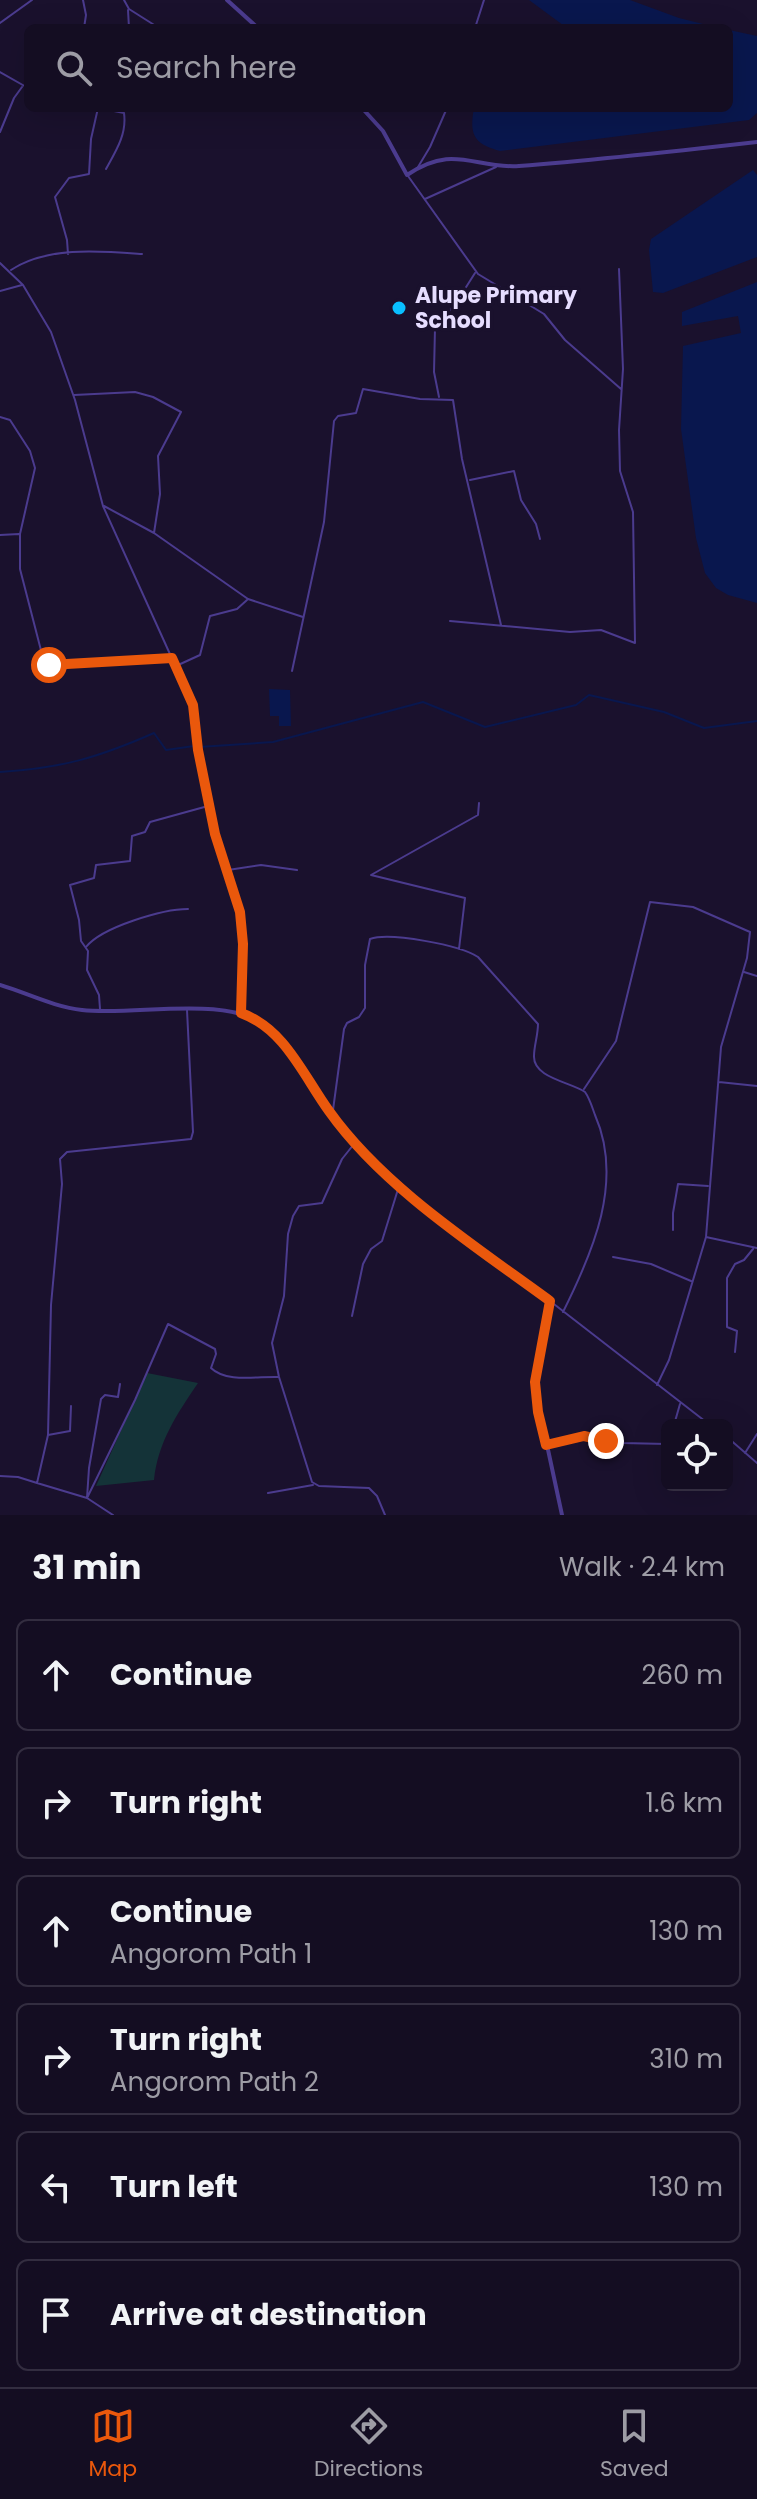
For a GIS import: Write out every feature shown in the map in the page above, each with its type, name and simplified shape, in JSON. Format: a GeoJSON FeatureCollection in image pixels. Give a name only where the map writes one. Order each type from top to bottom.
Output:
{"type":"FeatureCollection","features":[{"type":"Feature","properties":{"kind":"street"},"geometry":{"type":"LineString","coordinates":[[0,23],[32,0]]}},
{"type":"Feature","properties":{"kind":"street"},"geometry":{"type":"LineString","coordinates":[[83,0],[85,24]]}},
{"type":"Feature","properties":{"kind":"street"},"geometry":{"type":"LineString","coordinates":[[124,0],[129,9],[153,24]]}},
{"type":"Feature","properties":{"kind":"street"},"geometry":{"type":"LineString","coordinates":[[227,0],[254,24]]}},
{"type":"Feature","properties":{"kind":"street"},"geometry":{"type":"LineString","coordinates":[[476,24],[484,0]]}},
{"type":"Feature","properties":{"kind":"street"},"geometry":{"type":"LineString","coordinates":[[129,9],[129,24]]}},
{"type":"Feature","properties":{"kind":"street"},"geometry":{"type":"LineString","coordinates":[[0,72],[22,87],[0,132]]}},
{"type":"Feature","properties":{"kind":"street"},"geometry":{"type":"LineString","coordinates":[[68,254],[55,197],[69,178],[89,174],[91,139],[97,112]]}},
{"type":"Feature","properties":{"kind":"street"},"geometry":{"type":"LineString","coordinates":[[106,169],[118,151],[126,123],[124,113],[121,112]]}},
{"type":"Feature","properties":{"kind":"street"},"geometry":{"type":"LineString","coordinates":[[366,112],[383,131],[407,175],[476,271],[484,279],[544,314],[565,340],[622,390]]}},
{"type":"Feature","properties":{"kind":"street"},"geometry":{"type":"LineString","coordinates":[[417,168],[445,112]]}},
{"type":"Feature","properties":{"kind":"street"},"geometry":{"type":"LineString","coordinates":[[407,175],[417,168],[451,159],[520,166],[757,142]]}},
{"type":"Feature","properties":{"kind":"street"},"geometry":{"type":"LineString","coordinates":[[424,199],[500,165]]}},
{"type":"Feature","properties":{"kind":"street"},"geometry":{"type":"LineString","coordinates":[[11,270],[39,259],[88,251],[142,254]]}},
{"type":"Feature","properties":{"kind":"street"},"geometry":{"type":"LineString","coordinates":[[0,263],[11,270],[23,285],[51,332],[73,395],[103,506],[196,716],[198,750],[209,805],[241,921],[241,1013]]}},
{"type":"Feature","properties":{"kind":"street"},"geometry":{"type":"LineString","coordinates":[[450,621],[570,632],[605,630],[635,643],[633,507],[622,484],[620,471],[622,390],[619,269]]}},
{"type":"Feature","properties":{"kind":"street"},"geometry":{"type":"LineString","coordinates":[[439,398],[434,372],[435,328],[456,303],[476,271]]}},
{"type":"Feature","properties":{"kind":"street"},"geometry":{"type":"LineString","coordinates":[[0,291],[23,285]]}},
{"type":"Feature","properties":{"kind":"street"},"geometry":{"type":"LineString","coordinates":[[292,671],[324,522],[335,418],[356,413],[363,389],[420,399],[451,398],[454,402],[475,520],[501,625]]}},
{"type":"Feature","properties":{"kind":"street"},"geometry":{"type":"LineString","coordinates":[[73,395],[135,392],[153,397],[181,412],[158,456],[160,494],[154,533]]}},
{"type":"Feature","properties":{"kind":"street"},"geometry":{"type":"LineString","coordinates":[[0,417],[10,420],[34,459],[34,477],[20,534],[21,579],[35,637],[46,664],[172,658]]}},
{"type":"Feature","properties":{"kind":"street"},"geometry":{"type":"LineString","coordinates":[[468,480],[514,471],[521,500],[536,524],[540,539]]}},
{"type":"Feature","properties":{"kind":"street"},"geometry":{"type":"LineString","coordinates":[[103,506],[154,533],[248,599],[303,617]]}},
{"type":"Feature","properties":{"kind":"street"},"geometry":{"type":"LineString","coordinates":[[0,535],[20,534]]}},
{"type":"Feature","properties":{"kind":"street"},"geometry":{"type":"LineString","coordinates":[[175,666],[200,655],[210,616],[237,609],[248,599]]}},
{"type":"Feature","properties":{"kind":"street"},"geometry":{"type":"LineString","coordinates":[[459,950],[465,898],[371,875],[478,815],[479,803]]}},
{"type":"Feature","properties":{"kind":"street"},"geometry":{"type":"LineString","coordinates":[[101,1011],[99,995],[87,970],[88,951],[81,941],[70,885],[94,878],[96,865],[130,861],[132,836],[145,832],[150,822],[209,805]]}},
{"type":"Feature","properties":{"kind":"street"},"geometry":{"type":"LineString","coordinates":[[226,870],[261,865],[297,870]]}},
{"type":"Feature","properties":{"kind":"street"},"geometry":{"type":"LineString","coordinates":[[583,1091],[616,1041],[650,902],[693,907],[747,929],[753,940],[721,1047],[706,1237],[669,1360],[657,1385]]}},
{"type":"Feature","properties":{"kind":"street"},"geometry":{"type":"LineString","coordinates":[[86,949],[88,944],[115,926],[159,913],[188,909]]}},
{"type":"Feature","properties":{"kind":"street"},"geometry":{"type":"LineString","coordinates":[[332,1115],[344,1029],[365,1008],[365,965],[370,939],[406,939],[478,957],[537,1022],[534,1059],[538,1068],[589,1097],[603,1139],[608,1170],[607,1190],[589,1254],[563,1312]]}},
{"type":"Feature","properties":{"kind":"street"},"geometry":{"type":"LineString","coordinates":[[743,972],[757,976]]}},
{"type":"Feature","properties":{"kind":"street"},"geometry":{"type":"LineString","coordinates":[[0,985],[64,1007],[101,1011],[218,1009],[255,1018],[274,1031],[354,1143],[400,1185],[702,1419]]}},
{"type":"Feature","properties":{"kind":"street"},"geometry":{"type":"LineString","coordinates":[[37,1483],[48,1435],[51,1305],[62,1184],[60,1159],[67,1152],[191,1139],[187,1010]]}},
{"type":"Feature","properties":{"kind":"street"},"geometry":{"type":"LineString","coordinates":[[719,1082],[757,1086]]}},
{"type":"Feature","properties":{"kind":"street"},"geometry":{"type":"LineString","coordinates":[[314,1484],[279,1377],[272,1343],[284,1296],[288,1234],[293,1216],[299,1206],[322,1203],[342,1159],[354,1143]]}},
{"type":"Feature","properties":{"kind":"street"},"geometry":{"type":"LineString","coordinates":[[673,1230],[678,1184],[709,1186]]}},
{"type":"Feature","properties":{"kind":"street"},"geometry":{"type":"LineString","coordinates":[[352,1316],[363,1264],[371,1249],[382,1241],[400,1185]]}},
{"type":"Feature","properties":{"kind":"street"},"geometry":{"type":"LineString","coordinates":[[706,1237],[755,1248],[744,1260],[735,1264],[727,1278],[727,1327],[737,1331],[735,1352]]}},
{"type":"Feature","properties":{"kind":"street"},"geometry":{"type":"LineString","coordinates":[[613,1257],[651,1264],[691,1281]]}},
{"type":"Feature","properties":{"kind":"street"},"geometry":{"type":"LineString","coordinates":[[550,1301],[535,1382],[538,1412],[562,1515]]}},
{"type":"Feature","properties":{"kind":"street"},"geometry":{"type":"LineString","coordinates":[[87,1498],[168,1324],[215,1349],[211,1368],[214,1372],[232,1377],[279,1377]]}},
{"type":"Feature","properties":{"kind":"street"},"geometry":{"type":"LineString","coordinates":[[87,1498],[101,1399],[105,1395],[118,1397],[120,1384]]}},
{"type":"Feature","properties":{"kind":"street"},"geometry":{"type":"LineString","coordinates":[[676,1419],[681,1403]]}},
{"type":"Feature","properties":{"kind":"street"},"geometry":{"type":"LineString","coordinates":[[48,1435],[70,1431],[71,1406]]}},
{"type":"Feature","properties":{"kind":"street"},"geometry":{"type":"LineString","coordinates":[[745,1453],[757,1434]]}},
{"type":"Feature","properties":{"kind":"street"},"geometry":{"type":"LineString","coordinates":[[546,1445],[584,1436],[622,1443],[661,1444]]}},
{"type":"Feature","properties":{"kind":"street"},"geometry":{"type":"LineString","coordinates":[[733,1442],[757,1463]]}},
{"type":"Feature","properties":{"kind":"street"},"geometry":{"type":"LineString","coordinates":[[0,1476],[18,1477],[87,1498],[113,1515]]}},
{"type":"Feature","properties":{"kind":"street"},"geometry":{"type":"LineString","coordinates":[[268,1493],[314,1484],[369,1488],[379,1500],[385,1515]]}},
{"type":"Feature","properties":{"kind":"green space"},"geometry":{"type":"Polygon","coordinates":[[[147,1373],[198,1383],[164,1441],[154,1480],[96,1486],[147,1373]]]}},
{"type":"Feature","properties":{"kind":"shaded area"},"geometry":{"type":"Polygon","coordinates":[[[529,0],[630,0],[703,24],[562,24],[529,0]]]}},
{"type":"Feature","properties":{"kind":"shaded area"},"geometry":{"type":"Polygon","coordinates":[[[733,31],[757,36],[757,113],[749,120],[500,151],[479,141],[472,125],[474,112],[733,112],[733,31]]]}},
{"type":"Feature","properties":{"kind":"shaded area"},"geometry":{"type":"Polygon","coordinates":[[[753,170],[757,175],[757,257],[663,293],[653,292],[649,250],[651,239],[753,170]]]}},
{"type":"Feature","properties":{"kind":"shaded area"},"geometry":{"type":"Polygon","coordinates":[[[757,282],[757,603],[728,595],[716,588],[705,573],[696,538],[681,429],[683,346],[741,333],[738,316],[682,326],[682,312],[757,282]]]}},
{"type":"Feature","properties":{"kind":"shaded area"},"geometry":{"type":"Polygon","coordinates":[[[269,689],[290,690],[291,726],[279,726],[279,716],[270,716],[269,689]]]}},
{"type":"Feature","properties":{"kind":"waterway"},"geometry":{"type":"LineString","coordinates":[[199,747],[273,742],[423,702],[485,727],[576,705],[589,695],[664,712],[704,728],[757,721]]}},
{"type":"Feature","properties":{"kind":"waterway"},"geometry":{"type":"LineString","coordinates":[[0,772],[79,760],[154,733],[166,750],[194,746]]}},
{"type":"Feature","properties":{"kind":"place","name":"Alupe Primary School"},"geometry":{"type":"Point","coordinates":[399,308]}},
{"type":"Feature","properties":{"kind":"route"},"geometry":{"type":"LineString","coordinates":[[49,665],[172,658],[196,716],[198,750],[215,834],[240,912],[243,944],[241,1013],[274,1031],[354,1143],[400,1186],[550,1301],[535,1382],[546,1445],[584,1436],[606,1441]]}}]}
